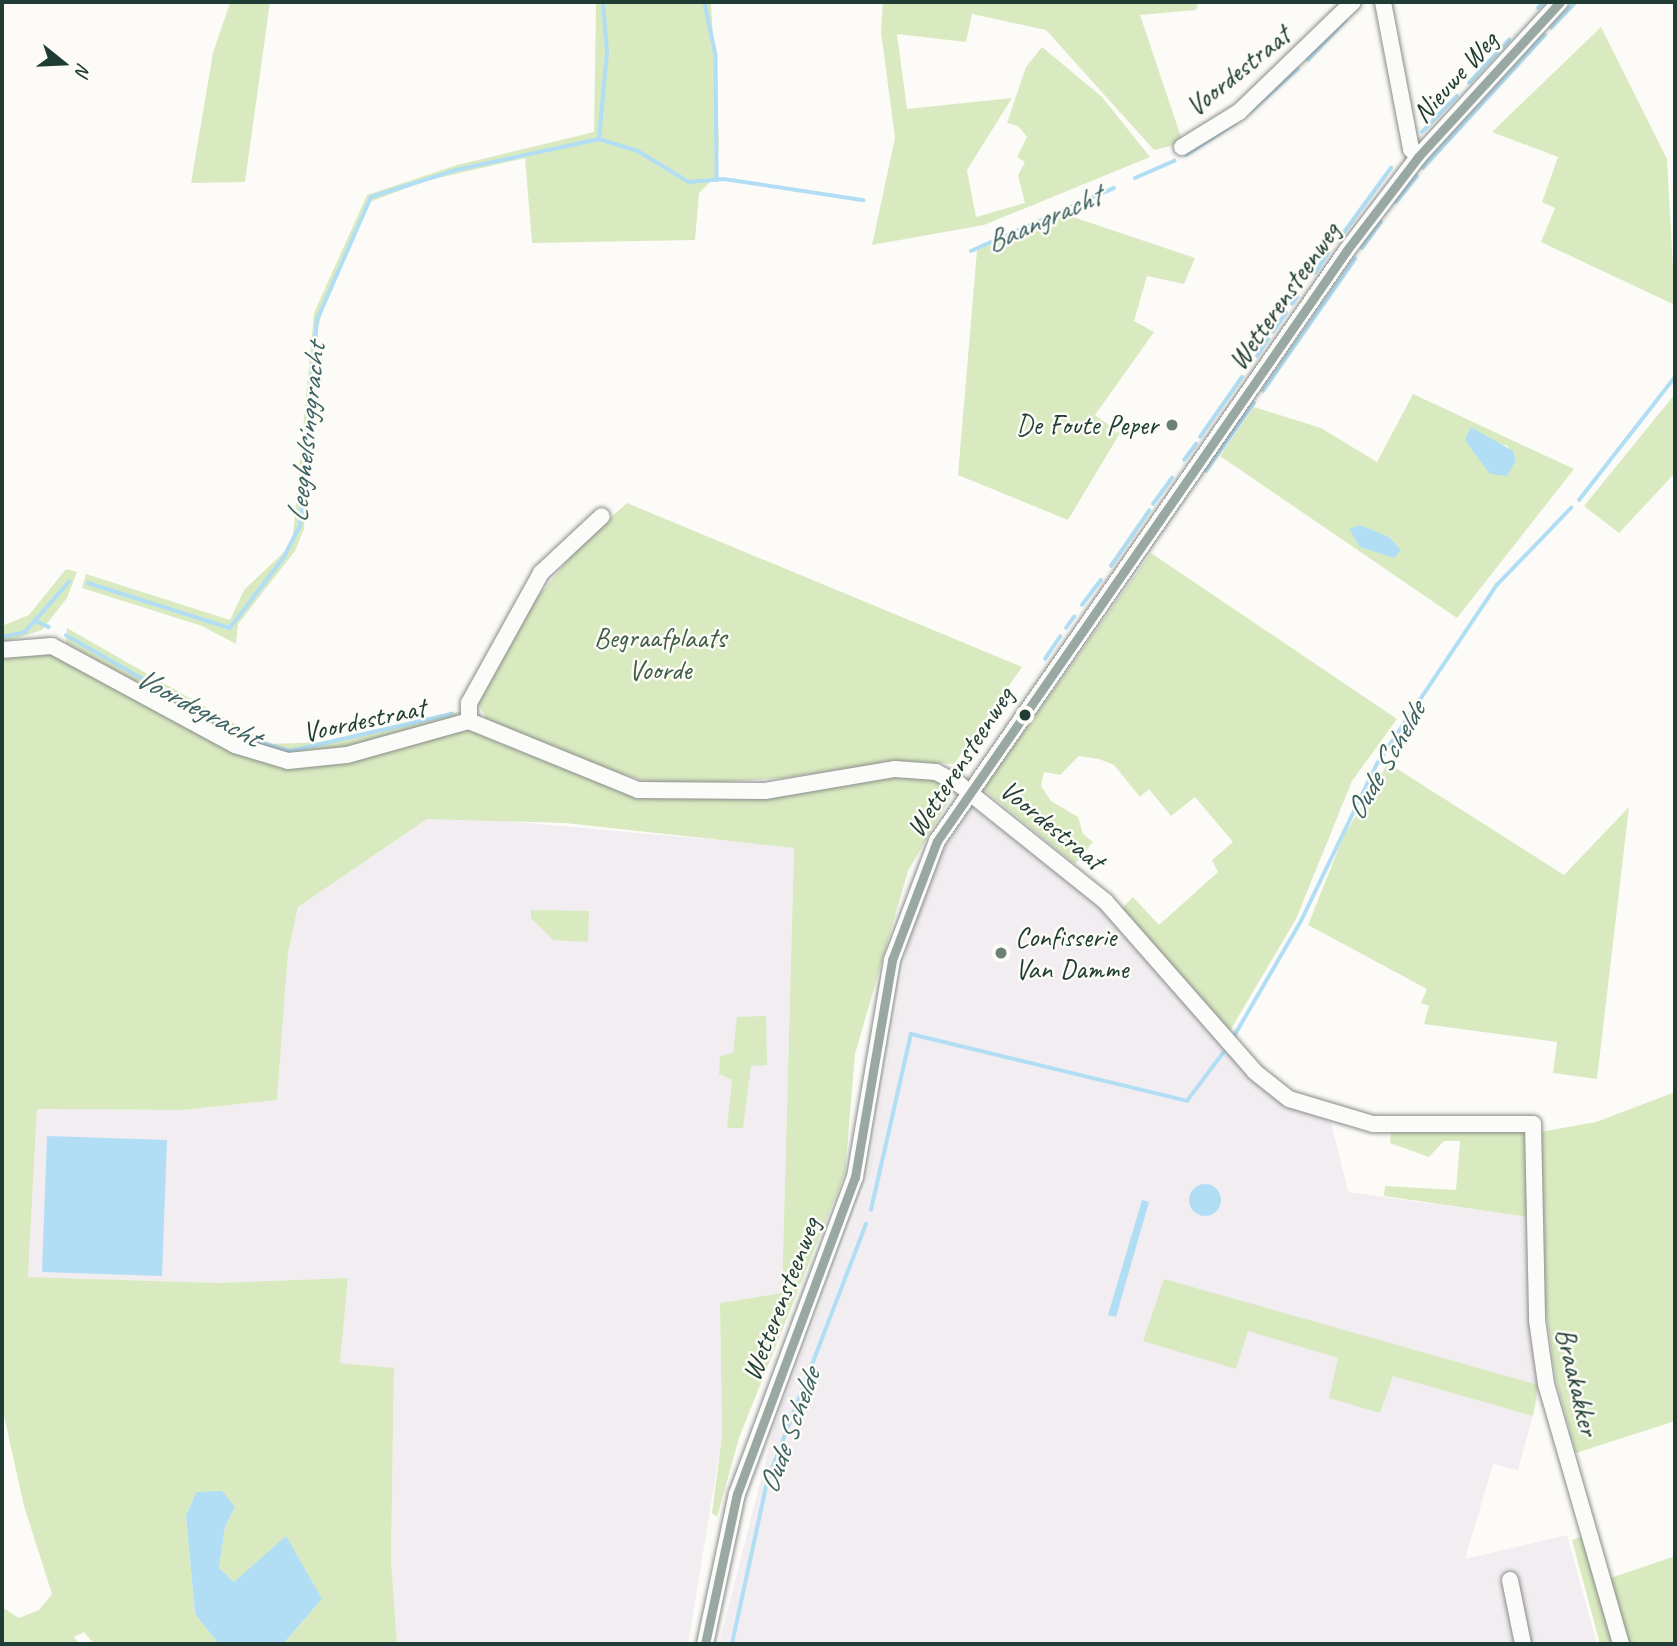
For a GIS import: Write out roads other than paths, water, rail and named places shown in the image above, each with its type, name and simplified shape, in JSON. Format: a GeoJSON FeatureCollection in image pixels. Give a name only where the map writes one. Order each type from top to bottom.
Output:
{"type":"FeatureCollection","features":[{"type":"Feature","properties":{"kind":"street","name":"Voordestraat"},"geometry":{"type":"LineString","coordinates":[[1182,147],[1239,112],[1353,2]]}},
{"type":"Feature","properties":{"kind":"street"},"geometry":{"type":"LineString","coordinates":[[1383,2],[1411,149],[1418,157]]}},
{"type":"Feature","properties":{"kind":"street","name":"Nieuwe Weg"},"geometry":{"type":"LineString","coordinates":[[1418,157],[1560,2]]}},
{"type":"Feature","properties":{"kind":"street","name":"Wetterensteenweg"},"geometry":{"type":"LineString","coordinates":[[705,1644],[744,1472],[855,1177],[892,960],[937,841],[967,791],[1418,157]]}},
{"type":"Feature","properties":{"kind":"street","name":"Voordestraat"},"geometry":{"type":"LineString","coordinates":[[469,721],[469,703],[541,573],[602,516]]}},
{"type":"Feature","properties":{"kind":"street","name":"Voordestraat"},"geometry":{"type":"LineString","coordinates":[[2,650],[52,646],[235,745],[288,761],[347,755],[469,721],[638,790],[765,791],[919,768],[946,775],[1105,901],[1255,1072],[1289,1098],[1373,1124],[1533,1124]]}},
{"type":"Feature","properties":{"kind":"street","name":"Braakakker"},"geometry":{"type":"LineString","coordinates":[[1533,1124],[1537,1320],[1546,1384],[1621,1644]]}},
{"type":"Feature","properties":{"kind":"street"},"geometry":{"type":"LineString","coordinates":[[1510,1580],[1523,1644]]}},
{"type":"Feature","properties":{"kind":"water"},"geometry":{"type":"Polygon","coordinates":[[[1471,427],[1513,451],[1516,460],[1507,476],[1490,474],[1472,450],[1465,439],[1471,427]]]}},
{"type":"Feature","properties":{"kind":"water"},"geometry":{"type":"Polygon","coordinates":[[[1360,525],[1389,537],[1401,550],[1394,558],[1360,547],[1349,529],[1360,525]]]}},
{"type":"Feature","properties":{"kind":"water"},"geometry":{"type":"Polygon","coordinates":[[[47,1136],[167,1140],[162,1276],[42,1272],[47,1136]]]}},
{"type":"Feature","properties":{"kind":"water"},"geometry":{"type":"Polygon","coordinates":[[[1205,1184],[1216,1189],[1221,1200],[1216,1211],[1205,1216],[1194,1211],[1189,1200],[1194,1189],[1205,1184]]]}},
{"type":"Feature","properties":{"kind":"water"},"geometry":{"type":"Polygon","coordinates":[[[1142,1200],[1149,1202],[1116,1317],[1108,1315],[1142,1200]]]}},
{"type":"Feature","properties":{"kind":"water"},"geometry":{"type":"Polygon","coordinates":[[[222,1491],[235,1507],[225,1527],[219,1568],[234,1582],[286,1536],[322,1599],[283,1644],[219,1644],[195,1614],[186,1516],[196,1492],[222,1491]]]}},
{"type":"Feature","properties":{"kind":"waterway"},"geometry":{"type":"LineString","coordinates":[[599,139],[607,53],[603,2]]}},
{"type":"Feature","properties":{"kind":"waterway"},"geometry":{"type":"LineString","coordinates":[[1538,8],[1543,2]]}},
{"type":"Feature","properties":{"kind":"waterway"},"geometry":{"type":"LineString","coordinates":[[1551,28],[1576,2]]}},
{"type":"Feature","properties":{"kind":"waterway"},"geometry":{"type":"LineString","coordinates":[[705,3],[716,55],[717,180]]}},
{"type":"Feature","properties":{"kind":"waterway","name":"Baangracht"},"geometry":{"type":"LineString","coordinates":[[1308,60],[1345,21]]}},
{"type":"Feature","properties":{"kind":"waterway"},"geometry":{"type":"LineString","coordinates":[[1423,168],[1545,35]]}},
{"type":"Feature","properties":{"kind":"waterway"},"geometry":{"type":"LineString","coordinates":[[1469,83],[1509,40]]}},
{"type":"Feature","properties":{"kind":"waterway","name":"Baangracht"},"geometry":{"type":"LineString","coordinates":[[1250,112],[1298,69]]}},
{"type":"Feature","properties":{"kind":"waterway"},"geometry":{"type":"LineString","coordinates":[[1422,132],[1457,96]]}},
{"type":"Feature","properties":{"kind":"waterway","name":"Baangracht"},"geometry":{"type":"LineString","coordinates":[[1186,155],[1234,124]]}},
{"type":"Feature","properties":{"kind":"waterway","name":"Leeghelsinggracht"},"geometry":{"type":"LineString","coordinates":[[88,583],[230,628],[284,557],[300,526],[317,320],[371,197],[456,170],[599,139],[638,151],[689,182],[724,179],[863,200]]}},
{"type":"Feature","properties":{"kind":"waterway","name":"Baangracht"},"geometry":{"type":"LineString","coordinates":[[1135,178],[1174,161]]}},
{"type":"Feature","properties":{"kind":"waterway"},"geometry":{"type":"LineString","coordinates":[[1339,239],[1391,168]]}},
{"type":"Feature","properties":{"kind":"waterway"},"geometry":{"type":"LineString","coordinates":[[1396,202],[1417,176]]}},
{"type":"Feature","properties":{"kind":"waterway","name":"Baangracht"},"geometry":{"type":"LineString","coordinates":[[971,251],[1114,188]]}},
{"type":"Feature","properties":{"kind":"waterway"},"geometry":{"type":"LineString","coordinates":[[1362,248],[1381,222]]}},
{"type":"Feature","properties":{"kind":"waterway"},"geometry":{"type":"LineString","coordinates":[[1315,273],[1328,253]]}},
{"type":"Feature","properties":{"kind":"waterway"},"geometry":{"type":"LineString","coordinates":[[1263,391],[1355,259]]}},
{"type":"Feature","properties":{"kind":"waterway"},"geometry":{"type":"LineString","coordinates":[[1292,304],[1297,297]]}},
{"type":"Feature","properties":{"kind":"waterway"},"geometry":{"type":"LineString","coordinates":[[1273,332],[1286,313]]}},
{"type":"Feature","properties":{"kind":"waterway"},"geometry":{"type":"LineString","coordinates":[[1257,356],[1268,339]]}},
{"type":"Feature","properties":{"kind":"waterway"},"geometry":{"type":"LineString","coordinates":[[1200,437],[1242,377]]}},
{"type":"Feature","properties":{"kind":"waterway","name":"Oude Schelde"},"geometry":{"type":"LineString","coordinates":[[1579,500],[1675,377]]}},
{"type":"Feature","properties":{"kind":"waterway"},"geometry":{"type":"LineString","coordinates":[[1206,471],[1254,403]]}},
{"type":"Feature","properties":{"kind":"waterway"},"geometry":{"type":"LineString","coordinates":[[1184,460],[1196,444]]}},
{"type":"Feature","properties":{"kind":"waterway"},"geometry":{"type":"LineString","coordinates":[[1153,504],[1172,478]]}},
{"type":"Feature","properties":{"kind":"waterway","name":"Oude Schelde"},"geometry":{"type":"LineString","coordinates":[[1233,1038],[1301,921],[1377,764],[1497,585],[1571,508]]}},
{"type":"Feature","properties":{"kind":"waterway"},"geometry":{"type":"LineString","coordinates":[[1111,566],[1149,511]]}},
{"type":"Feature","properties":{"kind":"waterway"},"geometry":{"type":"LineString","coordinates":[[1082,605],[1101,580]]}},
{"type":"Feature","properties":{"kind":"waterway","name":"Leeghelsinggracht"},"geometry":{"type":"LineString","coordinates":[[2,637],[25,632],[69,582]]}},
{"type":"Feature","properties":{"kind":"waterway"},"geometry":{"type":"LineString","coordinates":[[1066,628],[1074,617]]}},
{"type":"Feature","properties":{"kind":"waterway"},"geometry":{"type":"LineString","coordinates":[[36,621],[49,627]]}},
{"type":"Feature","properties":{"kind":"waterway","name":"Voordegracht"},"geometry":{"type":"LineString","coordinates":[[66,635],[251,740],[290,751],[452,714]]}},
{"type":"Feature","properties":{"kind":"waterway"},"geometry":{"type":"LineString","coordinates":[[1045,659],[1060,637]]}},
{"type":"Feature","properties":{"kind":"waterway","name":"Oude Schelde"},"geometry":{"type":"LineString","coordinates":[[871,1210],[911,1034],[1187,1101],[1223,1053]]}},
{"type":"Feature","properties":{"kind":"waterway","name":"Oude Schelde"},"geometry":{"type":"LineString","coordinates":[[732,1644],[767,1482],[866,1224]]}},
{"type":"Feature","properties":{"kind":"place","name":"De Foute Peper"},"geometry":{"type":"Point","coordinates":[1172,425]}},
{"type":"Feature","properties":{"kind":"place","name":"Confisserie Van Damme"},"geometry":{"type":"Point","coordinates":[1001,953]}},
{"type":"Feature","properties":{"kind":"park label","name":"Begraafplaats Voorde"},"geometry":{"type":"Point","coordinates":[660,654]}}]}
